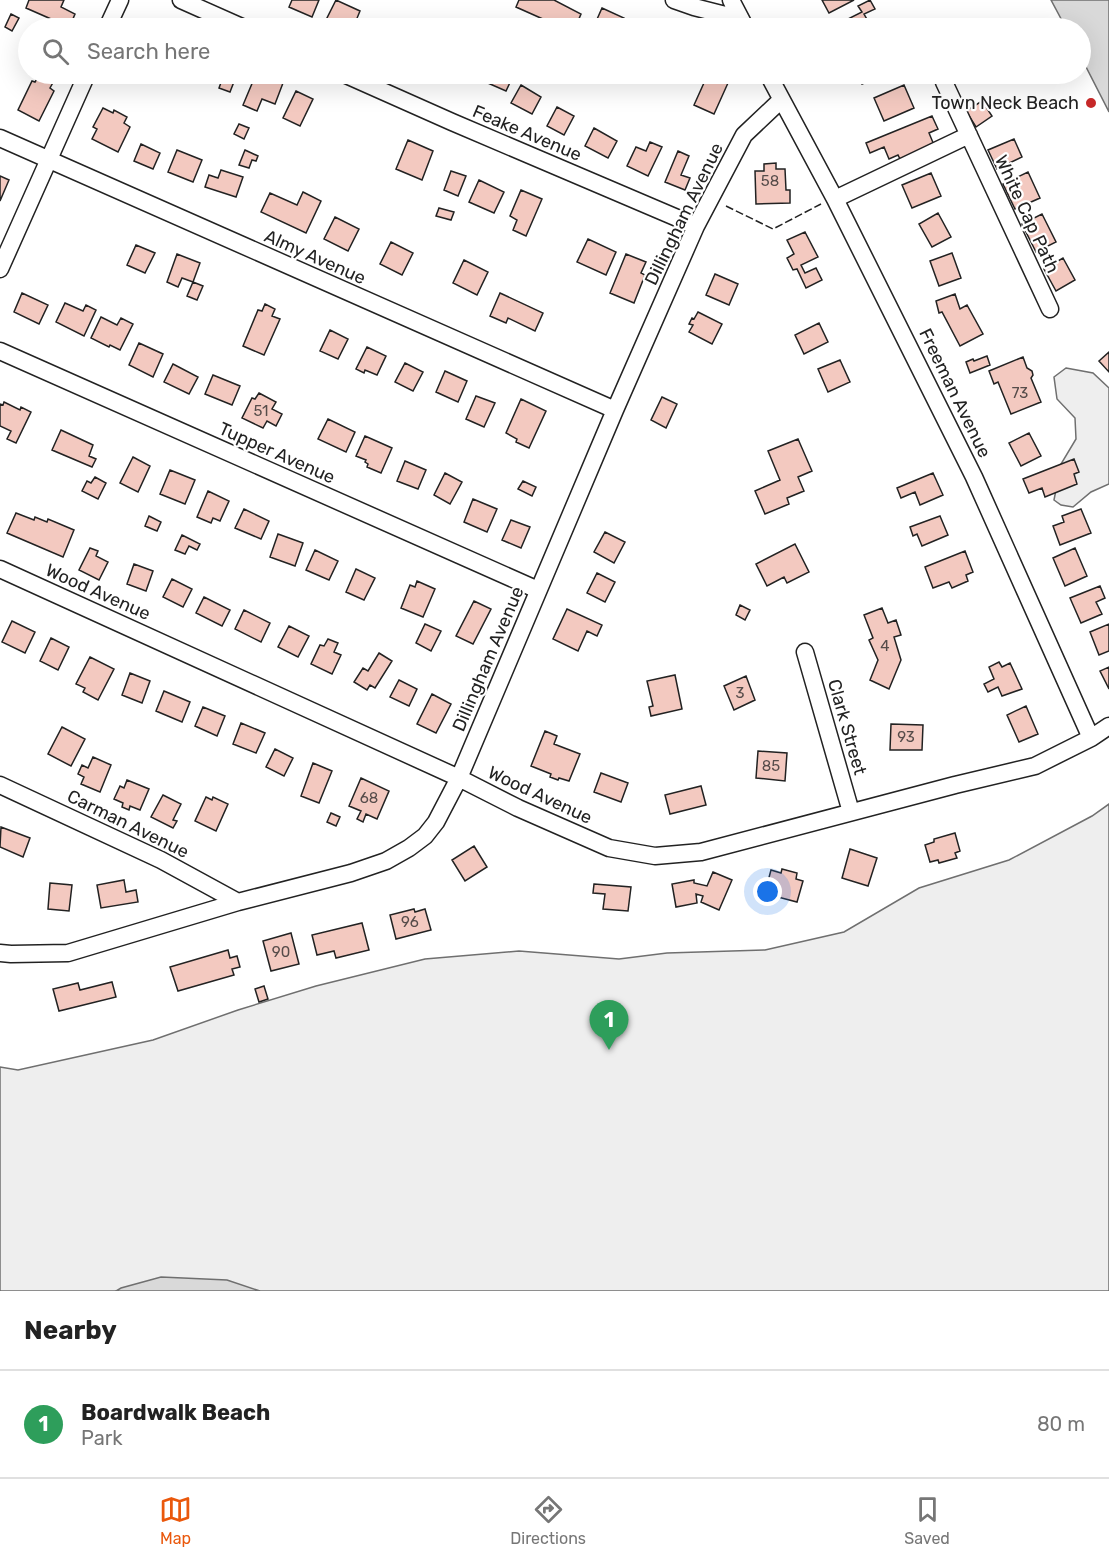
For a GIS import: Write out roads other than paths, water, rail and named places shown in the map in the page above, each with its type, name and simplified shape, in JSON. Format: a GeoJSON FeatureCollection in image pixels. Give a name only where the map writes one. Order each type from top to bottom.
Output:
{"type":"FeatureCollection","features":[{"type":"Feature","properties":{"kind":"street"},"geometry":{"type":"LineString","coordinates":[[112,18],[120,0]]}},
{"type":"Feature","properties":{"kind":"street"},"geometry":{"type":"LineString","coordinates":[[181,0],[222,18]]}},
{"type":"Feature","properties":{"kind":"street"},"geometry":{"type":"LineString","coordinates":[[674,0],[726,18]]}},
{"type":"Feature","properties":{"kind":"street"},"geometry":{"type":"LineString","coordinates":[[731,0],[740,18]]}},
{"type":"Feature","properties":{"kind":"street"},"geometry":{"type":"LineString","coordinates":[[0,268],[82,84]]}},
{"type":"Feature","properties":{"kind":"street","name":"Feake Avenue"},"geometry":{"type":"LineString","coordinates":[[366,84],[696,226]]}},
{"type":"Feature","properties":{"kind":"street","name":"Freeman Avenue"},"geometry":{"type":"LineString","coordinates":[[773,84],[835,199],[974,477],[1091,738]]}},
{"type":"Feature","properties":{"kind":"street","name":"White Cap Path"},"geometry":{"type":"LineString","coordinates":[[945,84],[1050,309]]}},
{"type":"Feature","properties":{"kind":"street","name":"Dillingham Avenue"},"geometry":{"type":"LineString","coordinates":[[0,953],[69,952],[238,902],[351,873],[386,861],[425,836],[436,822],[459,778],[615,410],[696,226],[744,135],[781,100]]}},
{"type":"Feature","properties":{"kind":"street"},"geometry":{"type":"LineString","coordinates":[[835,199],[969,135]]}},
{"type":"Feature","properties":{"kind":"street","name":"Almy Avenue"},"geometry":{"type":"LineString","coordinates":[[0,138],[615,410]]}},
{"type":"Feature","properties":{"kind":"street","name":"Tupper Avenue"},"geometry":{"type":"LineString","coordinates":[[0,351],[538,590]]}},
{"type":"Feature","properties":{"kind":"street","name":"Wood Avenue"},"geometry":{"type":"LineString","coordinates":[[0,569],[609,848],[655,856],[701,852],[1035,766],[1091,738],[1109,726]]}},
{"type":"Feature","properties":{"kind":"street","name":"Clark Street"},"geometry":{"type":"LineString","coordinates":[[805,652],[851,812]]}},
{"type":"Feature","properties":{"kind":"street","name":"Carman Avenue"},"geometry":{"type":"LineString","coordinates":[[0,785],[162,860],[238,902]]}},
{"type":"Feature","properties":{"kind":"place","name":"Town Neck Beach"},"geometry":{"type":"Point","coordinates":[1091,103]}},
{"type":"Feature","properties":{"kind":"place","name":"Boardwalk Beach"},"geometry":{"type":"Point","coordinates":[609,1050]}}]}
